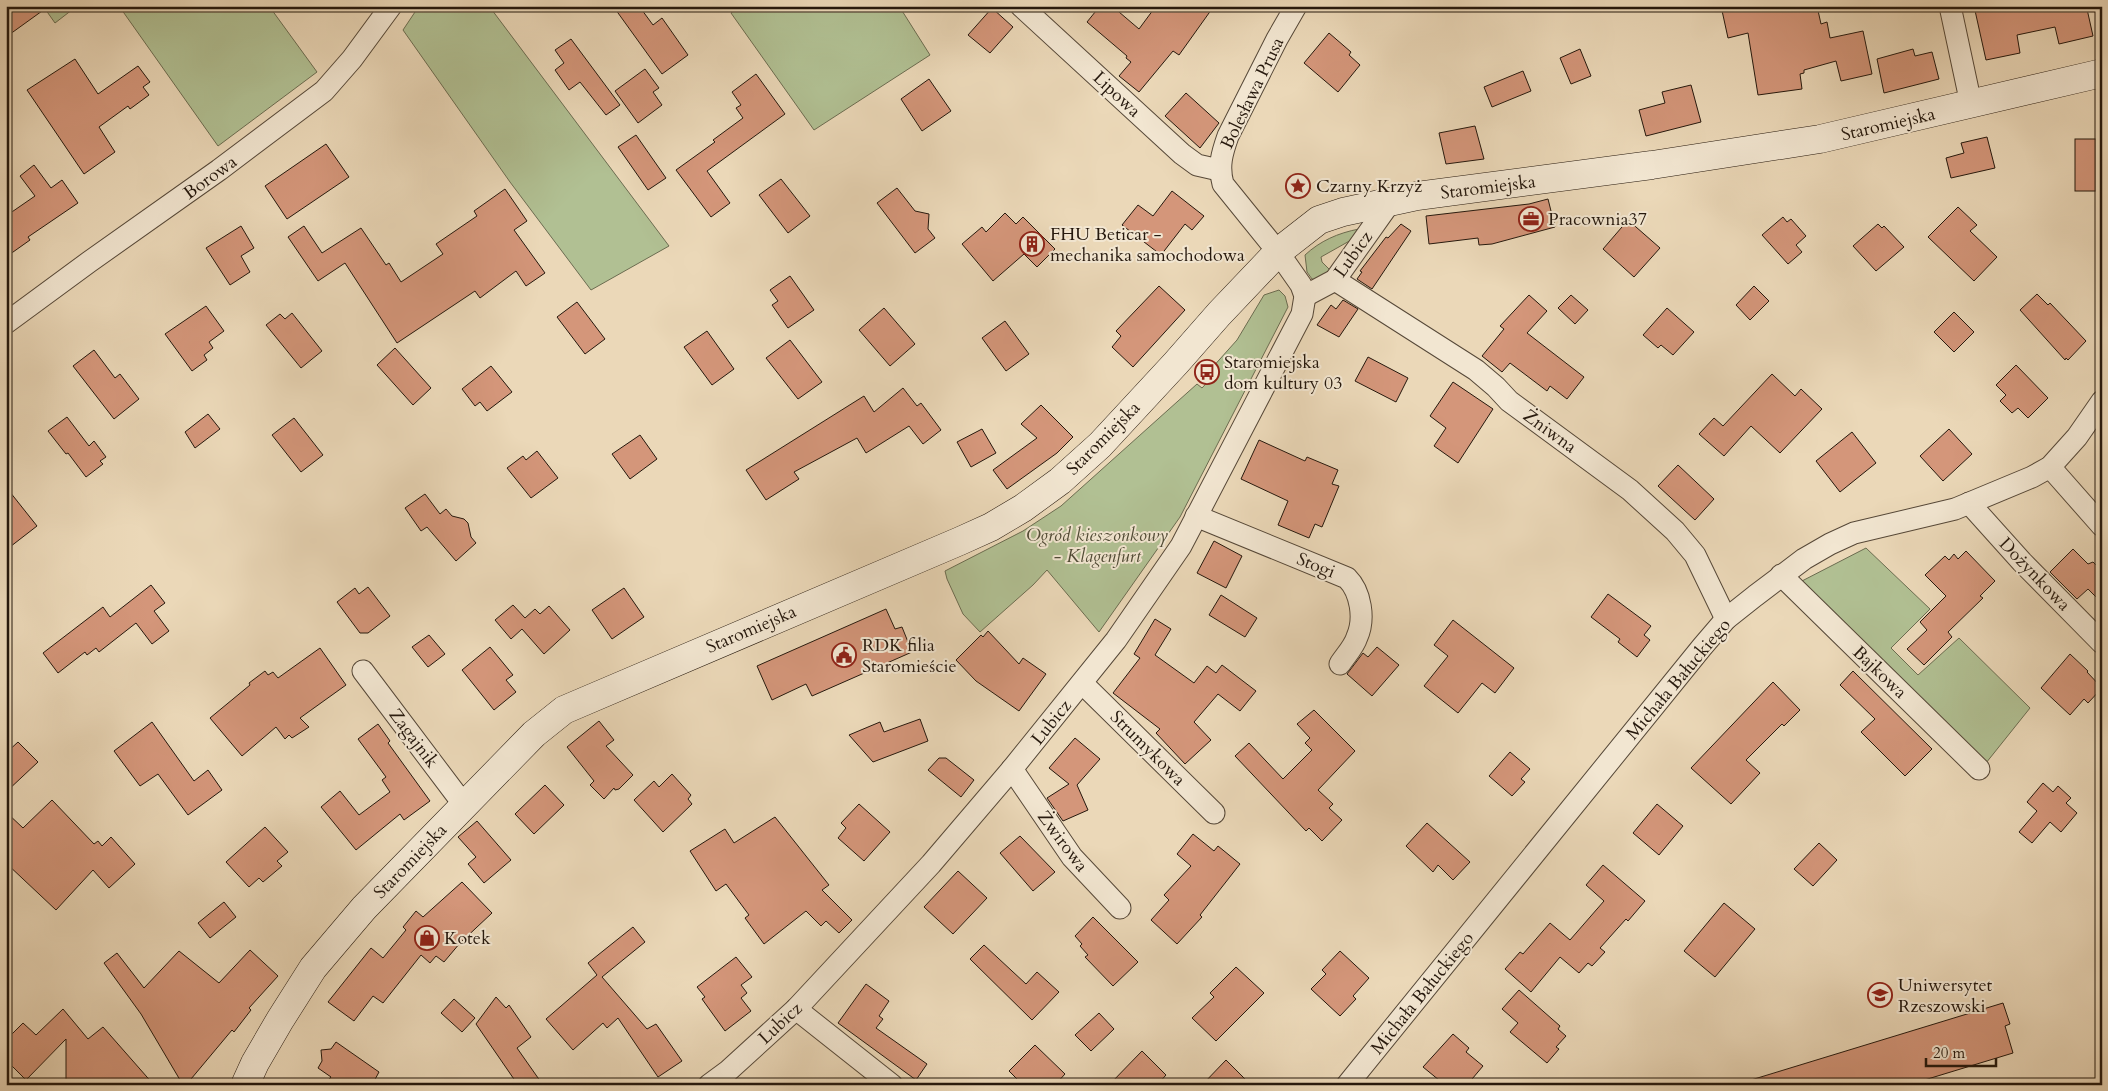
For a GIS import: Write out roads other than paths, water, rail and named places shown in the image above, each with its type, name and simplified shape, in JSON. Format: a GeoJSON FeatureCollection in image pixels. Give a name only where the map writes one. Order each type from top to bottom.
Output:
{"type":"FeatureCollection","features":[{"type":"Feature","properties":{"kind":"street","name":"Borowa"},"geometry":{"type":"LineString","coordinates":[[6,324],[220,170],[324,91],[352,59],[391,6]]}},
{"type":"Feature","properties":{"kind":"street","name":"Lipowa"},"geometry":{"type":"LineString","coordinates":[[1021,6],[1182,154],[1197,166],[1219,170]]}},
{"type":"Feature","properties":{"kind":"street","name":"Bolesława Prusa"},"geometry":{"type":"LineString","coordinates":[[1278,252],[1223,184],[1219,170],[1222,152],[1228,136],[1277,39],[1296,6]]}},
{"type":"Feature","properties":{"kind":"street"},"geometry":{"type":"LineString","coordinates":[[1950,6],[1971,104]]}},
{"type":"Feature","properties":{"kind":"street","name":"Staromiejska"},"geometry":{"type":"LineString","coordinates":[[245,1085],[280,1020],[313,968],[364,908],[534,734],[564,710],[960,541],[991,527],[1023,508],[1060,480],[1100,445],[1278,252],[1319,220],[1343,212],[1391,201],[1794,144],[2102,73]]}},
{"type":"Feature","properties":{"kind":"street","name":"Lubicz"},"geometry":{"type":"LineString","coordinates":[[709,1085],[728,1071],[796,1009],[931,864],[1012,769],[1116,640],[1170,564],[1302,314],[1305,296],[1335,280],[1391,201]]}},
{"type":"Feature","properties":{"kind":"street"},"geometry":{"type":"LineString","coordinates":[[1278,252],[1301,285],[1305,296]]}},
{"type":"Feature","properties":{"kind":"street","name":"Żniwna"},"geometry":{"type":"LineString","coordinates":[[1335,280],[1476,370],[1496,386],[1510,401],[1630,490],[1675,531],[1695,555],[1726,619]]}},
{"type":"Feature","properties":{"kind":"street","name":"Michała Bałuckiego"},"geometry":{"type":"LineString","coordinates":[[1347,1085],[1726,619],[1804,559],[1854,533],[1955,509],[2032,477],[2050,467],[2077,437],[2102,401]]}},
{"type":"Feature","properties":{"kind":"street"},"geometry":{"type":"LineString","coordinates":[[2050,467],[2102,526]]}},
{"type":"Feature","properties":{"kind":"street","name":"Dożynkowa"},"geometry":{"type":"LineString","coordinates":[[1969,503],[2022,562],[2102,643]]}},
{"type":"Feature","properties":{"kind":"street","name":"Stogi"},"geometry":{"type":"LineString","coordinates":[[1196,516],[1347,578],[1354,585],[1362,619],[1357,638],[1340,664]]}},
{"type":"Feature","properties":{"kind":"street","name":"Bajkowa"},"geometry":{"type":"LineString","coordinates":[[1781,575],[1978,769]]}},
{"type":"Feature","properties":{"kind":"street","name":"Zagajnik"},"geometry":{"type":"LineString","coordinates":[[364,671],[464,805]]}},
{"type":"Feature","properties":{"kind":"street","name":"Strumykowa"},"geometry":{"type":"LineString","coordinates":[[1082,683],[1214,814]]}},
{"type":"Feature","properties":{"kind":"street","name":"Żwirowa"},"geometry":{"type":"LineString","coordinates":[[1012,769],[1072,857],[1120,908]]}},
{"type":"Feature","properties":{"kind":"street"},"geometry":{"type":"LineString","coordinates":[[796,1009],[892,1085]]}},
{"type":"Feature","properties":{"kind":"place","name":"Czarny Krzyż"},"geometry":{"type":"Point","coordinates":[1298,186]}},
{"type":"Feature","properties":{"kind":"place","name":"Pracownia37"},"geometry":{"type":"Point","coordinates":[1531,219]}},
{"type":"Feature","properties":{"kind":"place","name":"FHU Beticar - mechanika samochodowa"},"geometry":{"type":"Point","coordinates":[1032,244]}},
{"type":"Feature","properties":{"kind":"place","name":"Staromiejska dom kultury 03"},"geometry":{"type":"Point","coordinates":[1207,372]}},
{"type":"Feature","properties":{"kind":"place","name":"RDK filia Staromieście"},"geometry":{"type":"Point","coordinates":[844,655]}},
{"type":"Feature","properties":{"kind":"place","name":"Kotek"},"geometry":{"type":"Point","coordinates":[427,938]}},
{"type":"Feature","properties":{"kind":"place","name":"Uniwersytet Rzeszowski"},"geometry":{"type":"Point","coordinates":[1880,995]}},
{"type":"Feature","properties":{"kind":"park label","name":"Ogród kieszonkowy - Klagenfurt"},"geometry":{"type":"Point","coordinates":[1097,545]}}]}
